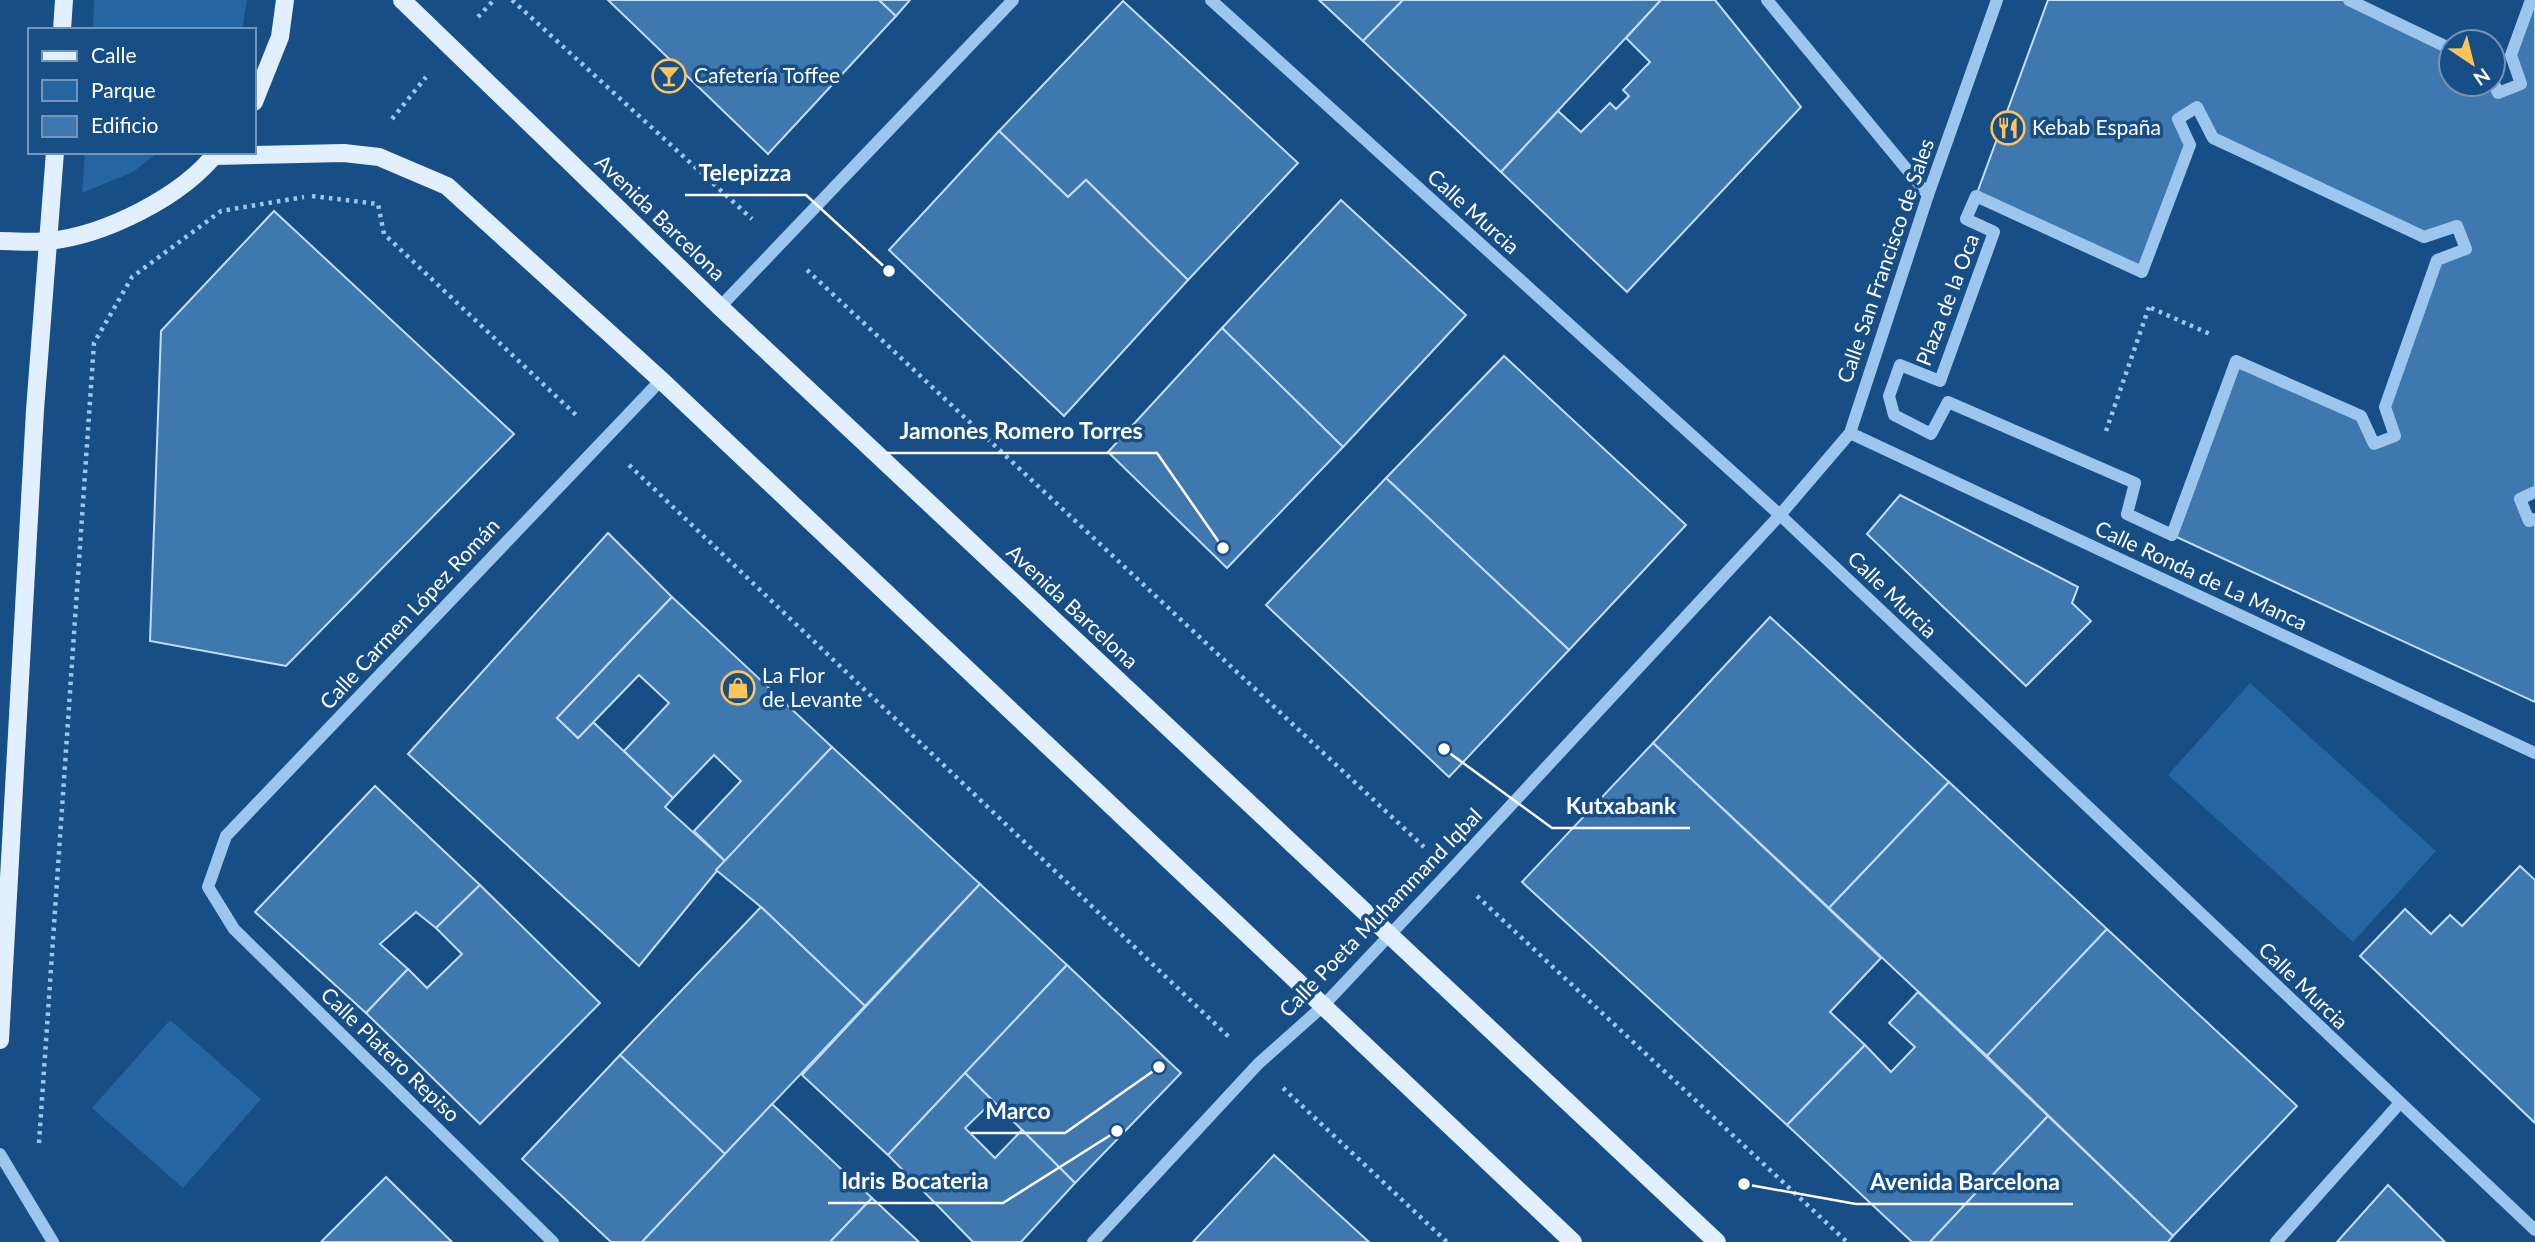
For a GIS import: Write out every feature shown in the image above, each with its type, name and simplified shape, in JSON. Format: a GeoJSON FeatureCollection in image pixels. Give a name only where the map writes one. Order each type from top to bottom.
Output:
{"type":"FeatureCollection","features":[{"type":"Feature","properties":{"kind":"main road"},"geometry":{"type":"LineString","coordinates":[[62,28],[64,0]]}},
{"type":"Feature","properties":{"kind":"main road"},"geometry":{"type":"LineString","coordinates":[[256,97],[280,37],[285,0]]}},
{"type":"Feature","properties":{"kind":"main road","name":"Avenida Barcelona"},"geometry":{"type":"LineString","coordinates":[[402,0],[720,307],[1717,1242]]}},
{"type":"Feature","properties":{"kind":"main road"},"geometry":{"type":"LineString","coordinates":[[256,154],[344,153],[379,157],[447,186],[661,380],[1573,1242]]}},
{"type":"Feature","properties":{"kind":"main road"},"geometry":{"type":"LineString","coordinates":[[0,1040],[35,410],[54,154]]}},
{"type":"Feature","properties":{"kind":"main road"},"geometry":{"type":"LineString","coordinates":[[0,241],[49,241],[110,225],[166,197],[216,154]]}},
{"type":"Feature","properties":{"kind":"street"},"geometry":{"type":"LineString","coordinates":[[720,307],[1013,0]]}},
{"type":"Feature","properties":{"kind":"street","name":"Calle Murcia"},"geometry":{"type":"LineString","coordinates":[[1211,0],[1780,515],[2535,1230]]}},
{"type":"Feature","properties":{"kind":"street"},"geometry":{"type":"LineString","coordinates":[[1767,0],[1928,195]]}},
{"type":"Feature","properties":{"kind":"street","name":"Calle San Francisco de Sales"},"geometry":{"type":"LineString","coordinates":[[1780,515],[1850,433],[1928,195],[1997,0]]}},
{"type":"Feature","properties":{"kind":"street"},"geometry":{"type":"LineString","coordinates":[[2349,0],[2437,41]]}},
{"type":"Feature","properties":{"kind":"street"},"geometry":{"type":"LineString","coordinates":[[2507,89],[2521,84],[2511,55],[2531,0]]}},
{"type":"Feature","properties":{"kind":"street","name":"Plaza de la Oca"},"geometry":{"type":"LineString","coordinates":[[2197,107],[2213,138],[2424,237],[2457,226],[2466,249],[2437,260],[2385,407],[2395,436],[2374,444],[2361,416],[2236,361],[2172,534],[2127,513],[2136,483],[1948,402],[1931,434],[1894,415],[1889,397],[1900,365],[1940,381],[1994,232],[1966,219],[1976,196],[2142,272],[2190,145],[2178,119],[2197,107]]}},
{"type":"Feature","properties":{"kind":"street","name":"Calle Carmen López Román"},"geometry":{"type":"LineString","coordinates":[[208,887],[226,836],[661,380]]}},
{"type":"Feature","properties":{"kind":"street","name":"Calle Ronda de La Manca"},"geometry":{"type":"LineString","coordinates":[[1850,433],[2535,753]]}},
{"type":"Feature","properties":{"kind":"street"},"geometry":{"type":"LineString","coordinates":[[2535,492],[2520,499],[2529,521],[2535,519]]}},
{"type":"Feature","properties":{"kind":"street","name":"Calle Poeta Muhammand Iqbal"},"geometry":{"type":"LineString","coordinates":[[1093,1242],[1258,1064],[1322,1007],[1780,515]]}},
{"type":"Feature","properties":{"kind":"street","name":"Calle Platero Repiso"},"geometry":{"type":"LineString","coordinates":[[208,887],[234,929],[553,1242]]}},
{"type":"Feature","properties":{"kind":"street"},"geometry":{"type":"LineString","coordinates":[[2276,1242],[2399,1104]]}},
{"type":"Feature","properties":{"kind":"street"},"geometry":{"type":"LineString","coordinates":[[0,1154],[53,1242]]}},
{"type":"Feature","properties":{"kind":"path"},"geometry":{"type":"LineString","coordinates":[[494,0],[392,117],[379,157],[378,204],[384,234],[1447,1242]]}},
{"type":"Feature","properties":{"kind":"path"},"geometry":{"type":"LineString","coordinates":[[512,0],[780,245],[1847,1242]]}},
{"type":"Feature","properties":{"kind":"path"},"geometry":{"type":"LineString","coordinates":[[34,1209],[94,343],[132,277],[221,211],[308,196],[378,204]]}},
{"type":"Feature","properties":{"kind":"path"},"geometry":{"type":"LineString","coordinates":[[2102,444],[2152,299]]}},
{"type":"Feature","properties":{"kind":"path"},"geometry":{"type":"LineString","coordinates":[[2150,307],[2211,335]]}},
{"type":"Feature","properties":{"kind":"green space"},"geometry":{"type":"Polygon","coordinates":[[[94,0],[247,0],[242,28],[93,28],[94,0]]]}},
{"type":"Feature","properties":{"kind":"green space"},"geometry":{"type":"Polygon","coordinates":[[[85,154],[156,154],[133,172],[82,193],[85,154]]]}},
{"type":"Feature","properties":{"kind":"green space"},"geometry":{"type":"Polygon","coordinates":[[[2250,683],[2436,851],[2353,942],[2168,775],[2250,683]]]}},
{"type":"Feature","properties":{"kind":"green space"},"geometry":{"type":"Polygon","coordinates":[[[170,1020],[261,1099],[183,1188],[92,1108],[170,1020]]]}},
{"type":"Feature","properties":{"kind":"building"},"geometry":{"type":"Polygon","coordinates":[[[608,0],[879,0],[896,16],[768,154],[608,0]]]}},
{"type":"Feature","properties":{"kind":"building"},"geometry":{"type":"Polygon","coordinates":[[[879,0],[910,0],[896,16],[879,0]]]}},
{"type":"Feature","properties":{"kind":"building"},"geometry":{"type":"Polygon","coordinates":[[[1319,0],[1403,0],[1363,41],[1319,0]]]}},
{"type":"Feature","properties":{"kind":"building"},"geometry":{"type":"Polygon","coordinates":[[[1403,0],[1661,0],[1501,172],[1363,41],[1403,0]]]}},
{"type":"Feature","properties":{"kind":"building"},"geometry":{"type":"Polygon","coordinates":[[[1661,0],[1715,0],[1801,107],[1627,292],[1501,172],[1558,111],[1581,132],[1610,103],[1616,109],[1629,96],[1623,90],[1650,62],[1626,38],[1661,0]]]}},
{"type":"Feature","properties":{"kind":"building"},"geometry":{"type":"Polygon","coordinates":[[[2048,0],[2349,0],[2437,42],[2437,98],[2507,98],[2507,89],[2521,84],[2511,55],[2535,0],[2535,492],[2520,499],[2535,519],[2535,702],[2172,535],[2236,361],[2361,416],[2374,444],[2395,436],[2385,407],[2437,260],[2466,249],[2457,226],[2424,237],[2213,138],[2197,107],[2178,119],[2190,145],[2142,272],[1976,196],[2048,0]]]}},
{"type":"Feature","properties":{"kind":"building"},"geometry":{"type":"Polygon","coordinates":[[[1123,1],[1298,163],[1188,280],[1086,180],[1068,197],[999,131],[1123,1]]]}},
{"type":"Feature","properties":{"kind":"building"},"geometry":{"type":"Polygon","coordinates":[[[999,131],[1068,197],[1086,180],[1188,280],[1064,416],[889,250],[999,131]]]}},
{"type":"Feature","properties":{"kind":"building"},"geometry":{"type":"Polygon","coordinates":[[[1341,200],[1466,315],[1343,447],[1222,328],[1341,200]]]}},
{"type":"Feature","properties":{"kind":"building"},"geometry":{"type":"Polygon","coordinates":[[[274,211],[514,434],[286,666],[150,641],[161,331],[274,211]]]}},
{"type":"Feature","properties":{"kind":"building"},"geometry":{"type":"Polygon","coordinates":[[[1222,328],[1343,447],[1227,568],[1108,452],[1222,328]]]}},
{"type":"Feature","properties":{"kind":"building"},"geometry":{"type":"Polygon","coordinates":[[[1504,356],[1686,525],[1569,650],[1386,478],[1504,356]]]}},
{"type":"Feature","properties":{"kind":"building"},"geometry":{"type":"Polygon","coordinates":[[[1386,478],[1569,650],[1449,777],[1266,605],[1386,478]]]}},
{"type":"Feature","properties":{"kind":"building"},"geometry":{"type":"Polygon","coordinates":[[[1900,495],[2078,587],[2072,603],[2091,621],[2026,686],[1867,534],[1900,495]]]}},
{"type":"Feature","properties":{"kind":"building"},"geometry":{"type":"Polygon","coordinates":[[[608,533],[672,597],[557,718],[578,738],[593,722],[673,798],[665,807],[725,861],[639,966],[408,754],[608,533]]]}},
{"type":"Feature","properties":{"kind":"building"},"geometry":{"type":"Polygon","coordinates":[[[672,597],[832,747],[725,861],[694,831],[741,781],[714,755],[673,798],[624,751],[669,703],[639,675],[578,738],[557,718],[672,597]]]}},
{"type":"Feature","properties":{"kind":"building"},"geometry":{"type":"Polygon","coordinates":[[[1770,617],[1949,782],[1829,908],[1653,743],[1770,617]]]}},
{"type":"Feature","properties":{"kind":"building"},"geometry":{"type":"Polygon","coordinates":[[[1653,743],[1881,958],[1830,1012],[1865,1045],[1787,1125],[1522,882],[1653,743]]]}},
{"type":"Feature","properties":{"kind":"building"},"geometry":{"type":"Polygon","coordinates":[[[832,747],[980,884],[865,1006],[761,907],[716,870],[832,747]]]}},
{"type":"Feature","properties":{"kind":"building"},"geometry":{"type":"Polygon","coordinates":[[[1949,782],[2107,929],[1987,1056],[1829,908],[1949,782]]]}},
{"type":"Feature","properties":{"kind":"building"},"geometry":{"type":"Polygon","coordinates":[[[375,786],[480,885],[436,928],[416,912],[380,944],[408,969],[366,1013],[255,912],[375,786]]]}},
{"type":"Feature","properties":{"kind":"building"},"geometry":{"type":"Polygon","coordinates":[[[2520,866],[2535,880],[2535,1123],[2360,956],[2405,909],[2431,934],[2450,915],[2462,926],[2520,866]]]}},
{"type":"Feature","properties":{"kind":"building"},"geometry":{"type":"Polygon","coordinates":[[[980,884],[1067,965],[888,1155],[802,1075],[980,884]]]}},
{"type":"Feature","properties":{"kind":"building"},"geometry":{"type":"Polygon","coordinates":[[[480,885],[600,1003],[480,1124],[366,1013],[408,969],[427,988],[462,954],[436,928],[480,885]]]}},
{"type":"Feature","properties":{"kind":"building"},"geometry":{"type":"Polygon","coordinates":[[[761,907],[865,1006],[725,1154],[620,1055],[761,907]]]}},
{"type":"Feature","properties":{"kind":"building"},"geometry":{"type":"Polygon","coordinates":[[[2107,929],[2297,1106],[2173,1236],[1987,1056],[2107,929]]]}},
{"type":"Feature","properties":{"kind":"building"},"geometry":{"type":"Polygon","coordinates":[[[1067,965],[1181,1073],[1075,1183],[965,1073],[1067,965]]]}},
{"type":"Feature","properties":{"kind":"building"},"geometry":{"type":"Polygon","coordinates":[[[1918,992],[2048,1116],[1930,1242],[1912,1242],[1787,1125],[1865,1045],[1891,1072],[1915,1047],[1889,1023],[1918,992]]]}},
{"type":"Feature","properties":{"kind":"building"},"geometry":{"type":"Polygon","coordinates":[[[620,1055],[725,1154],[642,1242],[611,1242],[522,1159],[620,1055]]]}},
{"type":"Feature","properties":{"kind":"building"},"geometry":{"type":"Polygon","coordinates":[[[965,1073],[993,1101],[965,1128],[995,1158],[1022,1130],[1075,1183],[1021,1242],[973,1242],[888,1155],[965,1073]]]}},
{"type":"Feature","properties":{"kind":"building"},"geometry":{"type":"Polygon","coordinates":[[[772,1104],[872,1198],[830,1242],[642,1242],[772,1104]]]}},
{"type":"Feature","properties":{"kind":"building"},"geometry":{"type":"Polygon","coordinates":[[[2048,1116],[2173,1236],[2168,1242],[1930,1242],[2048,1116]]]}},
{"type":"Feature","properties":{"kind":"building"},"geometry":{"type":"Polygon","coordinates":[[[1274,1155],[1369,1242],[1193,1242],[1274,1155]]]}},
{"type":"Feature","properties":{"kind":"building"},"geometry":{"type":"Polygon","coordinates":[[[386,1177],[452,1242],[321,1242],[386,1177]]]}},
{"type":"Feature","properties":{"kind":"building"},"geometry":{"type":"Polygon","coordinates":[[[2388,1185],[2445,1242],[2337,1242],[2388,1185]]]}},
{"type":"Feature","properties":{"kind":"building"},"geometry":{"type":"Polygon","coordinates":[[[872,1198],[919,1242],[830,1242],[872,1198]]]}},
{"type":"Feature","properties":{"kind":"place","name":"Cafetería Toffee"},"geometry":{"type":"Point","coordinates":[669,76]}},
{"type":"Feature","properties":{"kind":"place","name":"Kebab España"},"geometry":{"type":"Point","coordinates":[2008,128]}},
{"type":"Feature","properties":{"kind":"place","name":"Telepizza"},"geometry":{"type":"Point","coordinates":[889,271]}},
{"type":"Feature","properties":{"kind":"place","name":"Jamones Romero Torres"},"geometry":{"type":"Point","coordinates":[1223,548]}},
{"type":"Feature","properties":{"kind":"place","name":"La Flor de Levante"},"geometry":{"type":"Point","coordinates":[738,688]}},
{"type":"Feature","properties":{"kind":"place","name":"Kutxabank"},"geometry":{"type":"Point","coordinates":[1444,749]}},
{"type":"Feature","properties":{"kind":"place","name":"Marco"},"geometry":{"type":"Point","coordinates":[1159,1067]}},
{"type":"Feature","properties":{"kind":"place","name":"Idris Bocateria"},"geometry":{"type":"Point","coordinates":[1117,1131]}},
{"type":"Feature","properties":{"kind":"place","name":"Avenida Barcelona"},"geometry":{"type":"Point","coordinates":[1744,1184]}}]}
